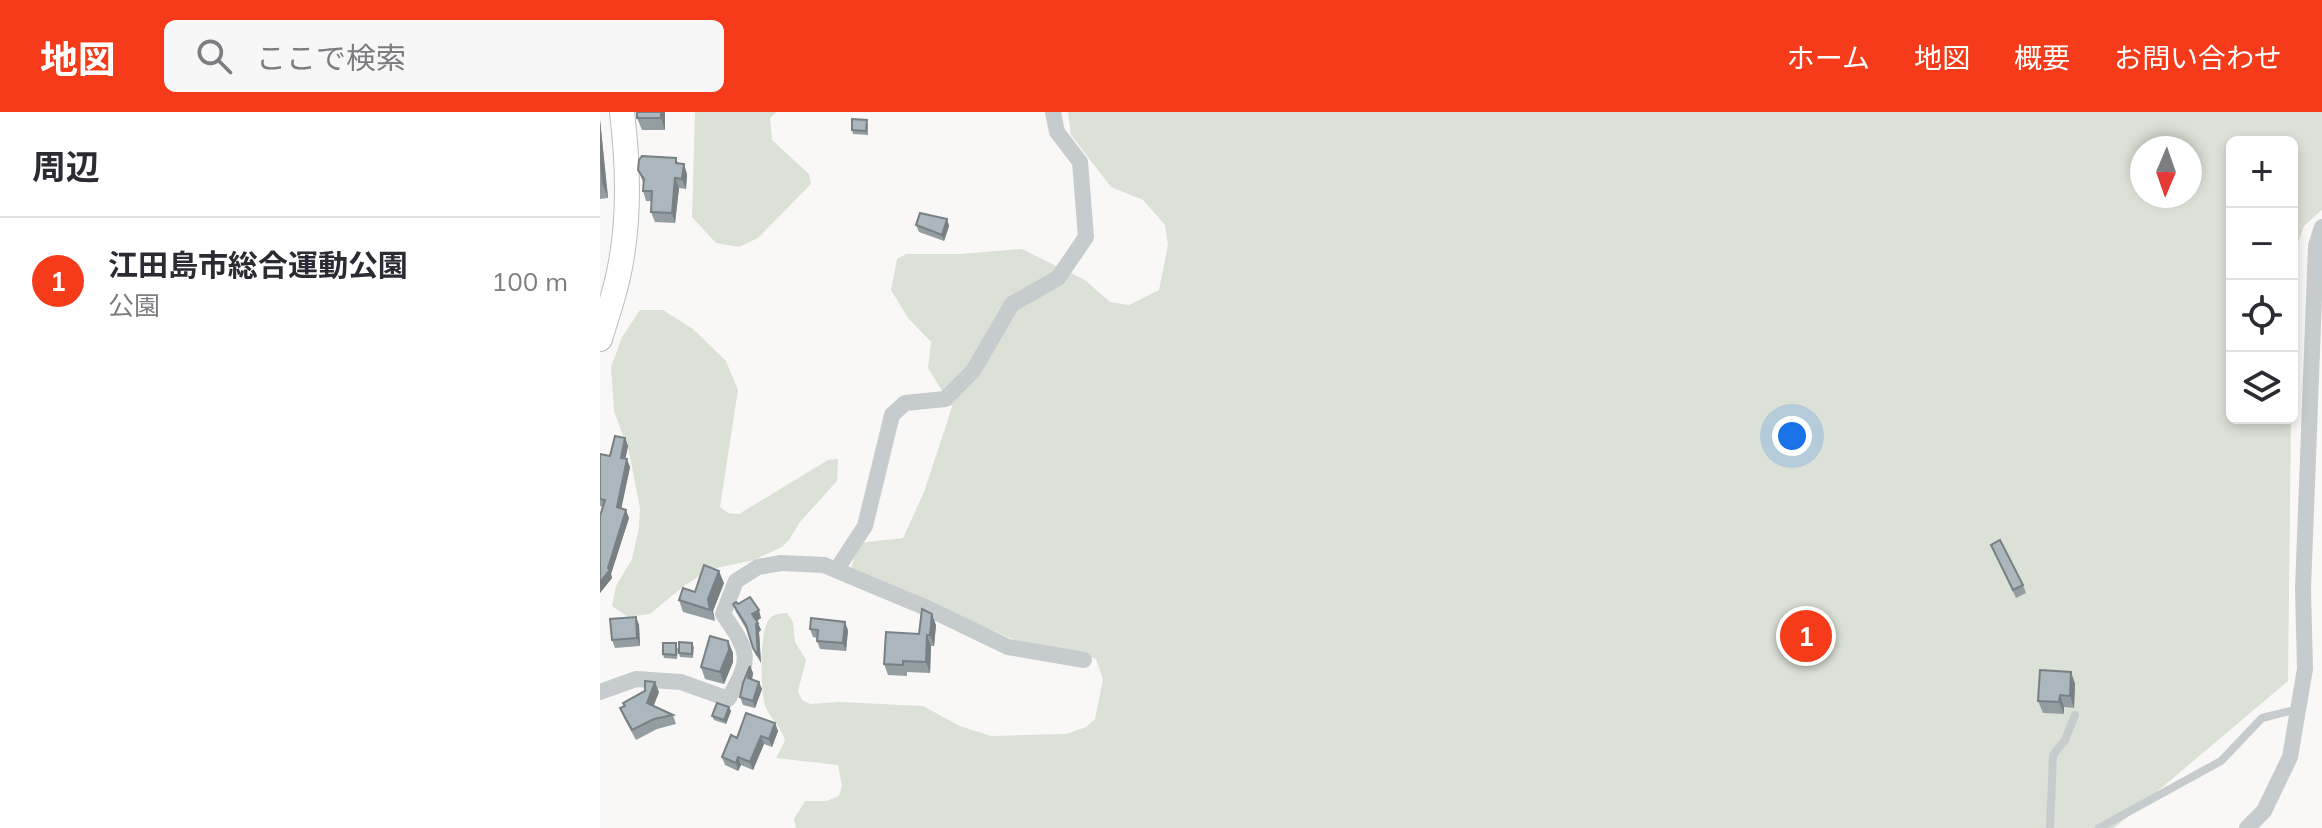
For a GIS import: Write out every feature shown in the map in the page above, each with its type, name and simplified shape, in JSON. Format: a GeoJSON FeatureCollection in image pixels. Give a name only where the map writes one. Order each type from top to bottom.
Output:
{"type":"FeatureCollection","features":[{"type":"Feature","properties":{"kind":"main road"},"geometry":{"type":"LineString","coordinates":[[600,339],[620,270],[624,244],[626,162],[622,112]]}},
{"type":"Feature","properties":{"kind":"street"},"geometry":{"type":"LineString","coordinates":[[837,569],[865,526],[892,415],[905,403],[945,399],[973,371],[1012,304],[1058,278],[1086,237],[1080,162],[1057,132],[1053,112]]}},
{"type":"Feature","properties":{"kind":"street"},"geometry":{"type":"LineString","coordinates":[[2247,828],[2264,811],[2290,757],[2305,669],[2303,589],[2315,262],[2322,227]]}},
{"type":"Feature","properties":{"kind":"street"},"geometry":{"type":"LineString","coordinates":[[600,692],[636,679],[681,682],[728,699],[745,667],[742,642],[723,614],[736,581],[758,567],[781,563],[824,565],[837,569],[1008,647],[1084,660]]}},
{"type":"Feature","properties":{"kind":"lane"},"geometry":{"type":"LineString","coordinates":[[2099,828],[2221,761],[2262,718],[2299,709]]}},
{"type":"Feature","properties":{"kind":"lane"},"geometry":{"type":"LineString","coordinates":[[2050,828],[2053,755],[2065,740],[2075,715]]}},
{"type":"Feature","properties":{"kind":"shaded area"},"geometry":{"type":"Polygon","coordinates":[[[695,112],[777,112],[770,118],[772,140],[809,174],[811,184],[758,238],[739,247],[716,243],[692,217],[695,112]]]}},
{"type":"Feature","properties":{"kind":"shaded area"},"geometry":{"type":"Polygon","coordinates":[[[1068,112],[2322,112],[2322,210],[2304,226],[2298,242],[2298,136],[2226,136],[2226,424],[2291,424],[2288,681],[2114,828],[796,828],[794,819],[805,801],[826,801],[839,796],[842,786],[838,765],[776,758],[785,741],[766,707],[762,672],[766,626],[775,615],[787,613],[793,622],[795,642],[806,660],[798,691],[802,700],[810,704],[840,702],[923,706],[960,726],[991,736],[1066,734],[1086,727],[1095,719],[1103,680],[1096,659],[1076,651],[1019,642],[851,569],[858,543],[903,538],[924,492],[952,407],[928,368],[931,342],[908,318],[891,290],[897,259],[906,254],[1022,249],[1085,280],[1110,302],[1129,305],[1159,290],[1168,245],[1165,225],[1143,200],[1111,187],[1071,135],[1068,112]]]}},
{"type":"Feature","properties":{"kind":"shaded area"},"geometry":{"type":"Polygon","coordinates":[[[640,310],[663,310],[693,329],[726,361],[738,390],[720,507],[728,513],[739,514],[828,460],[838,459],[837,481],[782,547],[754,560],[712,569],[685,585],[650,614],[628,617],[612,606],[616,586],[632,559],[640,508],[629,452],[614,411],[611,367],[622,337],[640,310]]]}},
{"type":"Feature","properties":{"kind":"building"},"geometry":{"type":"Polygon","coordinates":[[[637,112],[661,112],[661,118],[637,118],[637,112]]]}},
{"type":"Feature","properties":{"kind":"building"},"geometry":{"type":"Polygon","coordinates":[[[852,119],[867,120],[866,131],[852,130],[852,119]]]}},
{"type":"Feature","properties":{"kind":"building"},"geometry":{"type":"Polygon","coordinates":[[[642,156],[676,158],[676,163],[684,164],[682,179],[675,178],[672,213],[651,212],[652,191],[643,191],[644,179],[638,170],[642,156]]]}},
{"type":"Feature","properties":{"kind":"building"},"geometry":{"type":"Polygon","coordinates":[[[920,213],[947,219],[942,235],[916,225],[920,213]]]}},
{"type":"Feature","properties":{"kind":"building"},"geometry":{"type":"Polygon","coordinates":[[[615,436],[625,438],[621,458],[627,459],[617,507],[626,510],[608,568],[610,570],[600,582],[600,516],[605,500],[600,499],[600,454],[610,456],[615,436]]]}},
{"type":"Feature","properties":{"kind":"building"},"geometry":{"type":"Polygon","coordinates":[[[2000,540],[2023,585],[2013,590],[1991,545],[2000,540]]]}},
{"type":"Feature","properties":{"kind":"building"},"geometry":{"type":"Polygon","coordinates":[[[704,565],[719,571],[708,599],[710,610],[679,600],[683,588],[695,592],[704,565]]]}},
{"type":"Feature","properties":{"kind":"building"},"geometry":{"type":"Polygon","coordinates":[[[750,597],[759,610],[752,614],[758,623],[758,656],[746,625],[733,604],[750,597]]]}},
{"type":"Feature","properties":{"kind":"building"},"geometry":{"type":"Polygon","coordinates":[[[922,609],[932,614],[926,662],[884,664],[886,632],[919,634],[922,609]]]}},
{"type":"Feature","properties":{"kind":"building"},"geometry":{"type":"Polygon","coordinates":[[[636,617],[637,638],[612,640],[610,619],[636,617]]]}},
{"type":"Feature","properties":{"kind":"building"},"geometry":{"type":"Polygon","coordinates":[[[811,618],[845,622],[843,643],[817,641],[818,630],[810,629],[811,618]]]}},
{"type":"Feature","properties":{"kind":"building"},"geometry":{"type":"Polygon","coordinates":[[[710,636],[728,641],[729,650],[720,672],[701,667],[710,636]]]}},
{"type":"Feature","properties":{"kind":"building"},"geometry":{"type":"Polygon","coordinates":[[[679,642],[692,643],[692,654],[679,653],[679,642]]]}},
{"type":"Feature","properties":{"kind":"building"},"geometry":{"type":"Polygon","coordinates":[[[663,643],[676,643],[676,655],[663,654],[663,643]]]}},
{"type":"Feature","properties":{"kind":"building"},"geometry":{"type":"Polygon","coordinates":[[[750,666],[748,678],[759,682],[753,701],[740,697],[750,666]]]}},
{"type":"Feature","properties":{"kind":"building"},"geometry":{"type":"Polygon","coordinates":[[[2040,670],[2071,672],[2070,696],[2060,695],[2059,702],[2038,701],[2040,670]]]}},
{"type":"Feature","properties":{"kind":"building"},"geometry":{"type":"Polygon","coordinates":[[[645,681],[655,682],[647,703],[673,715],[654,719],[632,730],[620,708],[625,706],[623,703],[645,691],[645,681]]]}},
{"type":"Feature","properties":{"kind":"building"},"geometry":{"type":"Polygon","coordinates":[[[717,703],[729,707],[724,720],[712,716],[717,703]]]}},
{"type":"Feature","properties":{"kind":"building"},"geometry":{"type":"Polygon","coordinates":[[[746,713],[775,723],[769,739],[761,736],[750,762],[738,757],[736,763],[722,757],[731,735],[737,738],[746,713]]]}},
{"type":"Feature","properties":{"kind":"place","name":"江田島市総合運動公園"},"geometry":{"type":"Point","coordinates":[1806,636]}}]}
